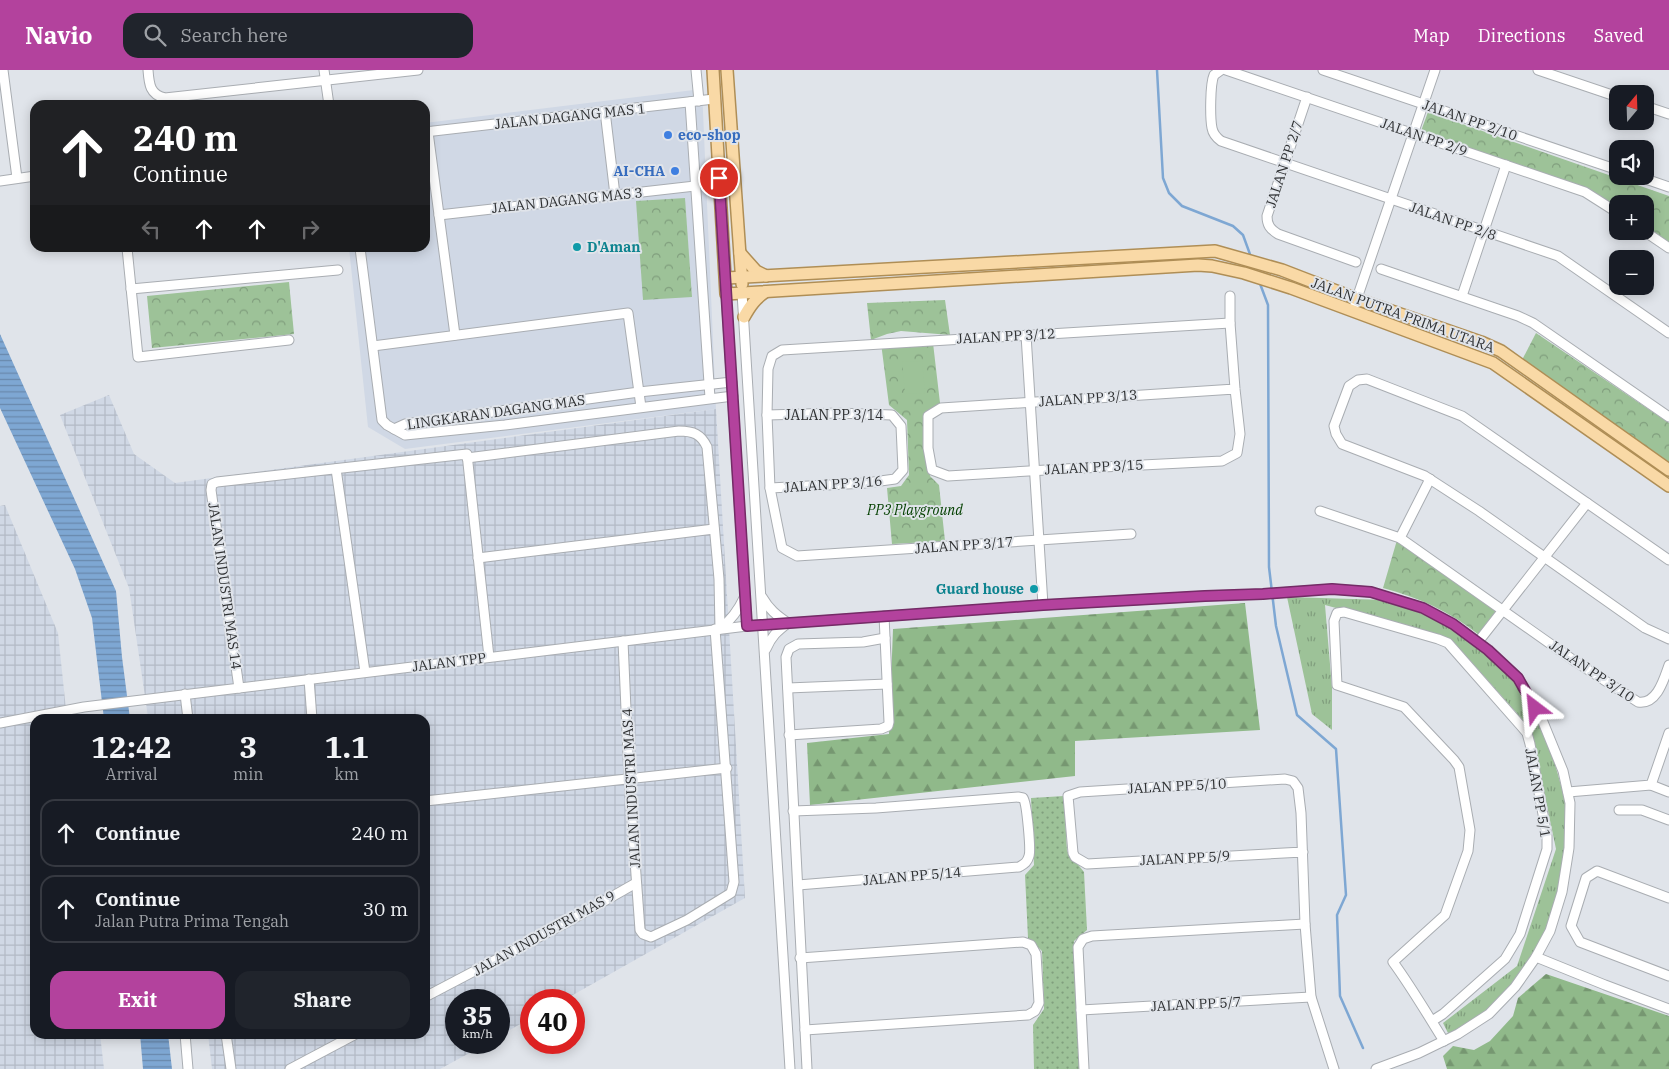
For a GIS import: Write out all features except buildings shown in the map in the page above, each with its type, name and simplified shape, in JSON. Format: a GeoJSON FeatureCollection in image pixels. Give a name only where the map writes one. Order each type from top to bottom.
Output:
{"type":"FeatureCollection","features":[{"type":"Feature","properties":{"kind":"main road"},"geometry":{"type":"LineString","coordinates":[[712,70],[726,294]]}},
{"type":"Feature","properties":{"kind":"main road"},"geometry":{"type":"LineString","coordinates":[[727,70],[742,293]]}},
{"type":"Feature","properties":{"kind":"main road","name":"JALAN PUTRA PRIMA UTARA"},"geometry":{"type":"LineString","coordinates":[[726,278],[1194,251],[1215,252],[1282,270],[1357,299],[1481,342],[1501,351],[1669,470]]}},
{"type":"Feature","properties":{"kind":"main road"},"geometry":{"type":"LineString","coordinates":[[740,253],[748,264],[766,276]]}},
{"type":"Feature","properties":{"kind":"main road","name":"JALAN PUTRA PRIMA UTARA"},"geometry":{"type":"LineString","coordinates":[[726,294],[1198,265],[1212,266],[1291,288],[1493,363],[1669,486]]}},
{"type":"Feature","properties":{"kind":"main road"},"geometry":{"type":"LineString","coordinates":[[744,317],[751,304],[765,292]]}},
{"type":"Feature","properties":{"kind":"street"},"geometry":{"type":"LineString","coordinates":[[3,70],[17,178]]}},
{"type":"Feature","properties":{"kind":"street"},"geometry":{"type":"LineString","coordinates":[[148,70],[149,85],[152,91],[158,96],[165,98],[418,70]]}},
{"type":"Feature","properties":{"kind":"street"},"geometry":{"type":"LineString","coordinates":[[324,70],[328,100]]}},
{"type":"Feature","properties":{"kind":"street"},"geometry":{"type":"LineString","coordinates":[[696,70],[694,101],[695,186],[710,398]]}},
{"type":"Feature","properties":{"kind":"street","name":"JALAN PP 2/8"},"geometry":{"type":"LineString","coordinates":[[1222,70],[1214,75],[1211,86],[1212,130],[1221,141],[1558,256],[1669,333]]}},
{"type":"Feature","properties":{"kind":"street","name":"JALAN PP 2/9"},"geometry":{"type":"LineString","coordinates":[[1226,70],[1585,192],[1609,207]]}},
{"type":"Feature","properties":{"kind":"street","name":"JALAN PP 2/10"},"geometry":{"type":"LineString","coordinates":[[1323,70],[1609,167]]}},
{"type":"Feature","properties":{"kind":"street"},"geometry":{"type":"LineString","coordinates":[[1352,312],[1435,70]]}},
{"type":"Feature","properties":{"kind":"street"},"geometry":{"type":"LineString","coordinates":[[1538,70],[1609,94]]}},
{"type":"Feature","properties":{"kind":"street","name":"JALAN PP 2/7"},"geometry":{"type":"LineString","coordinates":[[1307,97],[1267,216],[1267,223],[1278,234],[1356,262]]}},
{"type":"Feature","properties":{"kind":"street","name":"JALAN DAGANG MAS 1"},"geometry":{"type":"LineString","coordinates":[[430,132],[714,99]]}},
{"type":"Feature","properties":{"kind":"street"},"geometry":{"type":"LineString","coordinates":[[1654,109],[1669,114]]}},
{"type":"Feature","properties":{"kind":"street"},"geometry":{"type":"LineString","coordinates":[[605,112],[615,195]]}},
{"type":"Feature","properties":{"kind":"street"},"geometry":{"type":"LineString","coordinates":[[430,157],[455,335]]}},
{"type":"Feature","properties":{"kind":"street"},"geometry":{"type":"LineString","coordinates":[[1462,296],[1506,165]]}},
{"type":"Feature","properties":{"kind":"street"},"geometry":{"type":"LineString","coordinates":[[0,181],[30,177]]}},
{"type":"Feature","properties":{"kind":"street"},"geometry":{"type":"LineString","coordinates":[[1654,182],[1669,187]]}},
{"type":"Feature","properties":{"kind":"street","name":"JALAN DAGANG MAS 3"},"geometry":{"type":"LineString","coordinates":[[439,214],[695,186]]}},
{"type":"Feature","properties":{"kind":"street"},"geometry":{"type":"LineString","coordinates":[[1654,238],[1669,248]]}},
{"type":"Feature","properties":{"kind":"street"},"geometry":{"type":"LineString","coordinates":[[127,252],[138,357],[289,340]]}},
{"type":"Feature","properties":{"kind":"street"},"geometry":{"type":"LineString","coordinates":[[361,252],[382,420],[394,429]]}},
{"type":"Feature","properties":{"kind":"street"},"geometry":{"type":"LineString","coordinates":[[1381,269],[1518,316],[1532,323],[1669,417]]}},
{"type":"Feature","properties":{"kind":"street"},"geometry":{"type":"LineString","coordinates":[[131,289],[338,270]]}},
{"type":"Feature","properties":{"kind":"street"},"geometry":{"type":"LineString","coordinates":[[742,293],[790,1069]]}},
{"type":"Feature","properties":{"kind":"street"},"geometry":{"type":"LineString","coordinates":[[726,294],[747,626]]}},
{"type":"Feature","properties":{"kind":"street"},"geometry":{"type":"LineString","coordinates":[[1230,296],[1235,389]]}},
{"type":"Feature","properties":{"kind":"street"},"geometry":{"type":"LineString","coordinates":[[373,346],[628,313],[641,407]]}},
{"type":"Feature","properties":{"kind":"street","name":"JALAN PP 3/12"},"geometry":{"type":"LineString","coordinates":[[767,415],[768,369],[772,356],[782,350],[1230,323]]}},
{"type":"Feature","properties":{"kind":"street"},"geometry":{"type":"LineString","coordinates":[[1026,336],[1043,605]]}},
{"type":"Feature","properties":{"kind":"street"},"geometry":{"type":"LineString","coordinates":[[1669,560],[1462,416],[1367,379],[1358,380],[1349,386],[1334,426],[1342,444],[1430,479],[1645,628],[1669,639]]}},
{"type":"Feature","properties":{"kind":"street","name":"LINGKARAN DAGANG MAS"},"geometry":{"type":"LineString","coordinates":[[394,429],[405,424],[639,392],[732,382]]}},
{"type":"Feature","properties":{"kind":"street","name":"JALAN PP 3/13"},"geometry":{"type":"LineString","coordinates":[[948,476],[932,470],[928,448],[928,416],[941,408],[1235,389]]}},
{"type":"Feature","properties":{"kind":"street","name":"JALAN PP 3/15"},"geometry":{"type":"LineString","coordinates":[[948,476],[1222,461],[1237,453],[1240,434],[1235,389]]}},
{"type":"Feature","properties":{"kind":"street","name":"LINGKARAN DAGANG MAS"},"geometry":{"type":"LineString","coordinates":[[394,429],[405,435],[505,425],[733,396]]}},
{"type":"Feature","properties":{"kind":"street"},"geometry":{"type":"LineString","coordinates":[[767,415],[770,488]]}},
{"type":"Feature","properties":{"kind":"street","name":"JALAN PP 3/14"},"geometry":{"type":"LineString","coordinates":[[767,415],[892,415],[901,426],[902,450]]}},
{"type":"Feature","properties":{"kind":"street"},"geometry":{"type":"LineString","coordinates":[[430,800],[727,768],[718,629],[719,579],[707,447],[702,438],[692,431],[679,430],[467,458]]}},
{"type":"Feature","properties":{"kind":"street","name":"JALAN PP 3/16"},"geometry":{"type":"LineString","coordinates":[[770,488],[866,483],[895,479],[903,470],[902,450]]}},
{"type":"Feature","properties":{"kind":"street"},"geometry":{"type":"LineString","coordinates":[[365,672],[336,469],[467,454],[489,657]]}},
{"type":"Feature","properties":{"kind":"street","name":"JALAN INDUSTRI MAS 14"},"geometry":{"type":"LineString","coordinates":[[239,688],[211,490],[212,484],[336,469]]}},
{"type":"Feature","properties":{"kind":"street"},"geometry":{"type":"LineString","coordinates":[[1400,538],[1430,479]]}},
{"type":"Feature","properties":{"kind":"street","name":"JALAN PP 3/17"},"geometry":{"type":"LineString","coordinates":[[770,488],[782,548],[797,556],[1131,534]]}},
{"type":"Feature","properties":{"kind":"street"},"geometry":{"type":"LineString","coordinates":[[1478,642],[1587,503]]}},
{"type":"Feature","properties":{"kind":"street"},"geometry":{"type":"LineString","coordinates":[[1320,511],[1400,538],[1503,610]]}},
{"type":"Feature","properties":{"kind":"street"},"geometry":{"type":"LineString","coordinates":[[478,558],[714,529]]}},
{"type":"Feature","properties":{"kind":"street","name":"JALAN TPP"},"geometry":{"type":"LineString","coordinates":[[44,714],[84,706],[747,626],[1043,605],[1332,589],[1371,592],[1423,608],[1453,624],[1478,642],[1518,678],[1543,722],[1563,771],[1570,803],[1569,848],[1562,892],[1550,931],[1536,957],[1515,987],[1489,1014],[1458,1034],[1419,1053],[1376,1069]]}},
{"type":"Feature","properties":{"kind":"street"},"geometry":{"type":"LineString","coordinates":[[718,629],[732,619],[745,595]]}},
{"type":"Feature","properties":{"kind":"street"},"geometry":{"type":"LineString","coordinates":[[761,595],[774,614],[788,623],[776,631],[770,639],[765,653]]}},
{"type":"Feature","properties":{"kind":"street","name":"JALAN PP 3/10"},"geometry":{"type":"LineString","coordinates":[[1503,610],[1576,662],[1638,702],[1649,702],[1659,690],[1669,665]]}},
{"type":"Feature","properties":{"kind":"street","name":"JALAN PP 5/1"},"geometry":{"type":"LineString","coordinates":[[1344,612],[1448,643],[1527,733],[1530,744],[1548,850],[1520,934],[1505,959],[1443,1014],[1432,1021],[1414,991],[1393,962],[1446,915],[1470,842],[1470,830],[1461,776],[1454,760],[1404,707],[1337,685],[1334,621],[1337,613],[1344,612]]}},
{"type":"Feature","properties":{"kind":"street"},"geometry":{"type":"LineString","coordinates":[[788,735],[881,729],[888,726],[884,616]]}},
{"type":"Feature","properties":{"kind":"street"},"geometry":{"type":"LineString","coordinates":[[807,1069],[788,735],[786,657],[790,649],[798,644],[863,642],[885,638]]}},
{"type":"Feature","properties":{"kind":"street","name":"JALAN INDUSTRI MAS 4"},"geometry":{"type":"LineString","coordinates":[[623,641],[636,883],[640,930],[643,934],[652,937],[687,920],[731,893],[734,882],[727,768]]}},
{"type":"Feature","properties":{"kind":"street"},"geometry":{"type":"LineString","coordinates":[[309,679],[312,714]]}},
{"type":"Feature","properties":{"kind":"street"},"geometry":{"type":"LineString","coordinates":[[788,688],[887,684]]}},
{"type":"Feature","properties":{"kind":"street"},"geometry":{"type":"LineString","coordinates":[[185,694],[187,714]]}},
{"type":"Feature","properties":{"kind":"street","name":"JALAN TPP"},"geometry":{"type":"LineString","coordinates":[[0,723],[30,717]]}},
{"type":"Feature","properties":{"kind":"street"},"geometry":{"type":"LineString","coordinates":[[1651,785],[1669,733]]}},
{"type":"Feature","properties":{"kind":"street","name":"JALAN PP 5/10"},"geometry":{"type":"LineString","coordinates":[[1073,853],[1068,796],[1080,792],[1286,780],[1293,781],[1298,788],[1303,852]]}},
{"type":"Feature","properties":{"kind":"street"},"geometry":{"type":"LineString","coordinates":[[1568,792],[1651,785],[1669,792]]}},
{"type":"Feature","properties":{"kind":"street","name":"JALAN PP 5/14"},"geometry":{"type":"LineString","coordinates":[[793,811],[866,808],[1018,797],[1023,798],[1026,806],[1030,855],[1026,863],[1018,867],[798,885]]}},
{"type":"Feature","properties":{"kind":"street"},"geometry":{"type":"LineString","coordinates":[[1619,810],[1642,810],[1669,820]]}},
{"type":"Feature","properties":{"kind":"street"},"geometry":{"type":"LineString","coordinates":[[1303,852],[1305,924],[1311,998],[1334,1069]]}},
{"type":"Feature","properties":{"kind":"street","name":"JALAN PP 5/9"},"geometry":{"type":"LineString","coordinates":[[1073,853],[1075,858],[1087,864],[1303,852]]}},
{"type":"Feature","properties":{"kind":"street"},"geometry":{"type":"LineString","coordinates":[[1669,898],[1597,871],[1586,878],[1571,926],[1580,942],[1669,976]]}},
{"type":"Feature","properties":{"kind":"street","name":"JALAN INDUSTRI MAS 9"},"geometry":{"type":"LineString","coordinates":[[430,994],[564,924],[636,883]]}},
{"type":"Feature","properties":{"kind":"street"},"geometry":{"type":"LineString","coordinates":[[1084,1069],[1078,947],[1080,942],[1087,937],[1305,924]]}},
{"type":"Feature","properties":{"kind":"street"},"geometry":{"type":"LineString","coordinates":[[800,958],[1023,942],[1031,945],[1036,954],[1039,1003],[1035,1011],[1028,1016],[805,1030]]}},
{"type":"Feature","properties":{"kind":"street"},"geometry":{"type":"LineString","coordinates":[[1536,957],[1587,979],[1669,1009]]}},
{"type":"Feature","properties":{"kind":"street","name":"JALAN PP 5/7"},"geometry":{"type":"LineString","coordinates":[[1081,1010],[1311,998]]}},
{"type":"Feature","properties":{"kind":"street"},"geometry":{"type":"LineString","coordinates":[[1432,1021],[1444,1041]]}},
{"type":"Feature","properties":{"kind":"street"},"geometry":{"type":"LineString","coordinates":[[185,1039],[188,1069]]}},
{"type":"Feature","properties":{"kind":"street"},"geometry":{"type":"LineString","coordinates":[[227,1039],[231,1069]]}},
{"type":"Feature","properties":{"kind":"street"},"geometry":{"type":"LineString","coordinates":[[290,1069],[346,1039]]}},
{"type":"Feature","properties":{"kind":"shaded area"},"geometry":{"type":"Polygon","coordinates":[[[702,89],[716,409],[405,449],[368,427],[349,252],[430,252],[430,122],[702,89]]]}},
{"type":"Feature","properties":{"kind":"shaded area"},"geometry":{"type":"Polygon","coordinates":[[[109,395],[134,454],[175,483],[716,409],[745,898],[584,989],[520,989],[520,1024],[510,1030],[510,989],[445,989],[445,1054],[468,1054],[440,1069],[212,1069],[209,1039],[430,1039],[430,714],[148,714],[129,588],[60,415],[109,395]]]}},
{"type":"Feature","properties":{"kind":"shaded area"},"geometry":{"type":"Polygon","coordinates":[[[5,505],[58,633],[66,714],[30,714],[30,1039],[101,1039],[104,1069],[0,1069],[0,506],[5,505]]]}},
{"type":"Feature","properties":{"kind":"green space"},"geometry":{"type":"Polygon","coordinates":[[[1428,112],[1609,175],[1609,185],[1637,185],[1669,196],[1669,244],[1654,234],[1654,195],[1609,195],[1609,203],[1593,192],[1421,131],[1428,112]]]}},
{"type":"Feature","properties":{"kind":"green space"},"geometry":{"type":"Polygon","coordinates":[[[685,198],[692,297],[643,300],[636,201],[685,198]]]}},
{"type":"Feature","properties":{"kind":"green space"},"geometry":{"type":"Polygon","coordinates":[[[289,282],[294,334],[152,348],[147,296],[289,282]]]}},
{"type":"Feature","properties":{"kind":"green space"},"geometry":{"type":"Polygon","coordinates":[[[945,300],[950,335],[901,331],[871,340],[867,303],[945,300]]]}},
{"type":"Feature","properties":{"kind":"green space"},"geometry":{"type":"Polygon","coordinates":[[[1536,333],[1669,423],[1669,466],[1522,360],[1536,333]]]}},
{"type":"Feature","properties":{"kind":"green space","name":"PP3 Playground"},"geometry":{"type":"Polygon","coordinates":[[[881,343],[933,343],[940,403],[927,415],[930,476],[939,485],[945,541],[892,544],[887,488],[901,486],[909,475],[907,420],[889,405],[881,343]]]}},
{"type":"Feature","properties":{"kind":"green space"},"geometry":{"type":"Polygon","coordinates":[[[922,361],[925,393],[905,394],[902,362],[922,361]]]}},
{"type":"Feature","properties":{"kind":"green space"},"geometry":{"type":"Polygon","coordinates":[[[1397,540],[1499,610],[1479,635],[1457,619],[1434,606],[1383,588],[1397,540]]]}},
{"type":"Feature","properties":{"kind":"green space"},"geometry":{"type":"Polygon","coordinates":[[[1287,597],[1387,600],[1445,623],[1487,653],[1518,683],[1551,750],[1566,803],[1565,847],[1558,893],[1546,931],[1513,985],[1485,1014],[1449,1035],[1443,1023],[1517,966],[1556,849],[1531,729],[1451,639],[1325,605],[1332,688],[1332,730],[1312,714],[1287,597]]]}},
{"type":"Feature","properties":{"kind":"green space"},"geometry":{"type":"Polygon","coordinates":[[[1245,603],[1260,730],[1075,741],[1075,776],[810,805],[807,743],[889,734],[893,629],[1245,603]]]}},
{"type":"Feature","properties":{"kind":"green space"},"geometry":{"type":"Polygon","coordinates":[[[1064,796],[1067,851],[1084,872],[1087,930],[1074,941],[1080,1069],[1034,1069],[1033,1025],[1044,1009],[1042,951],[1028,938],[1025,875],[1034,865],[1031,798],[1064,796]]]}},
{"type":"Feature","properties":{"kind":"green space"},"geometry":{"type":"Polygon","coordinates":[[[1546,974],[1669,1016],[1669,1069],[1447,1069],[1443,1056],[1453,1046],[1474,1050],[1490,1041],[1513,1016],[1518,998],[1546,974]]]}},
{"type":"Feature","properties":{"kind":"water"},"geometry":{"type":"Polygon","coordinates":[[[0,334],[116,591],[129,714],[103,714],[92,618],[75,569],[0,408],[0,334]]]}},
{"type":"Feature","properties":{"kind":"water"},"geometry":{"type":"Polygon","coordinates":[[[140,1039],[169,1039],[172,1069],[143,1069],[140,1039]]]}},
{"type":"Feature","properties":{"kind":"waterway"},"geometry":{"type":"LineString","coordinates":[[1157,70],[1163,178],[1169,193],[1182,206],[1233,226],[1243,235],[1251,257]]}},
{"type":"Feature","properties":{"kind":"waterway"},"geometry":{"type":"LineString","coordinates":[[1259,281],[1268,305],[1269,567],[1276,626],[1297,715],[1336,749],[1346,895],[1337,915],[1340,996],[1363,1048]]}},
{"type":"Feature","properties":{"kind":"place","name":"eco-shop"},"geometry":{"type":"Point","coordinates":[668,135]}},
{"type":"Feature","properties":{"kind":"place","name":"AI-CHA"},"geometry":{"type":"Point","coordinates":[675,171]}},
{"type":"Feature","properties":{"kind":"place","name":"D'Aman"},"geometry":{"type":"Point","coordinates":[577,247]}},
{"type":"Feature","properties":{"kind":"place","name":"Guard house"},"geometry":{"type":"Point","coordinates":[1034,589]}},
{"type":"Feature","properties":{"kind":"route"},"geometry":{"type":"LineString","coordinates":[[719,178],[747,626],[1043,605],[1332,589],[1371,592],[1423,608],[1453,624],[1488,650],[1518,678],[1535,708]]}}]}
